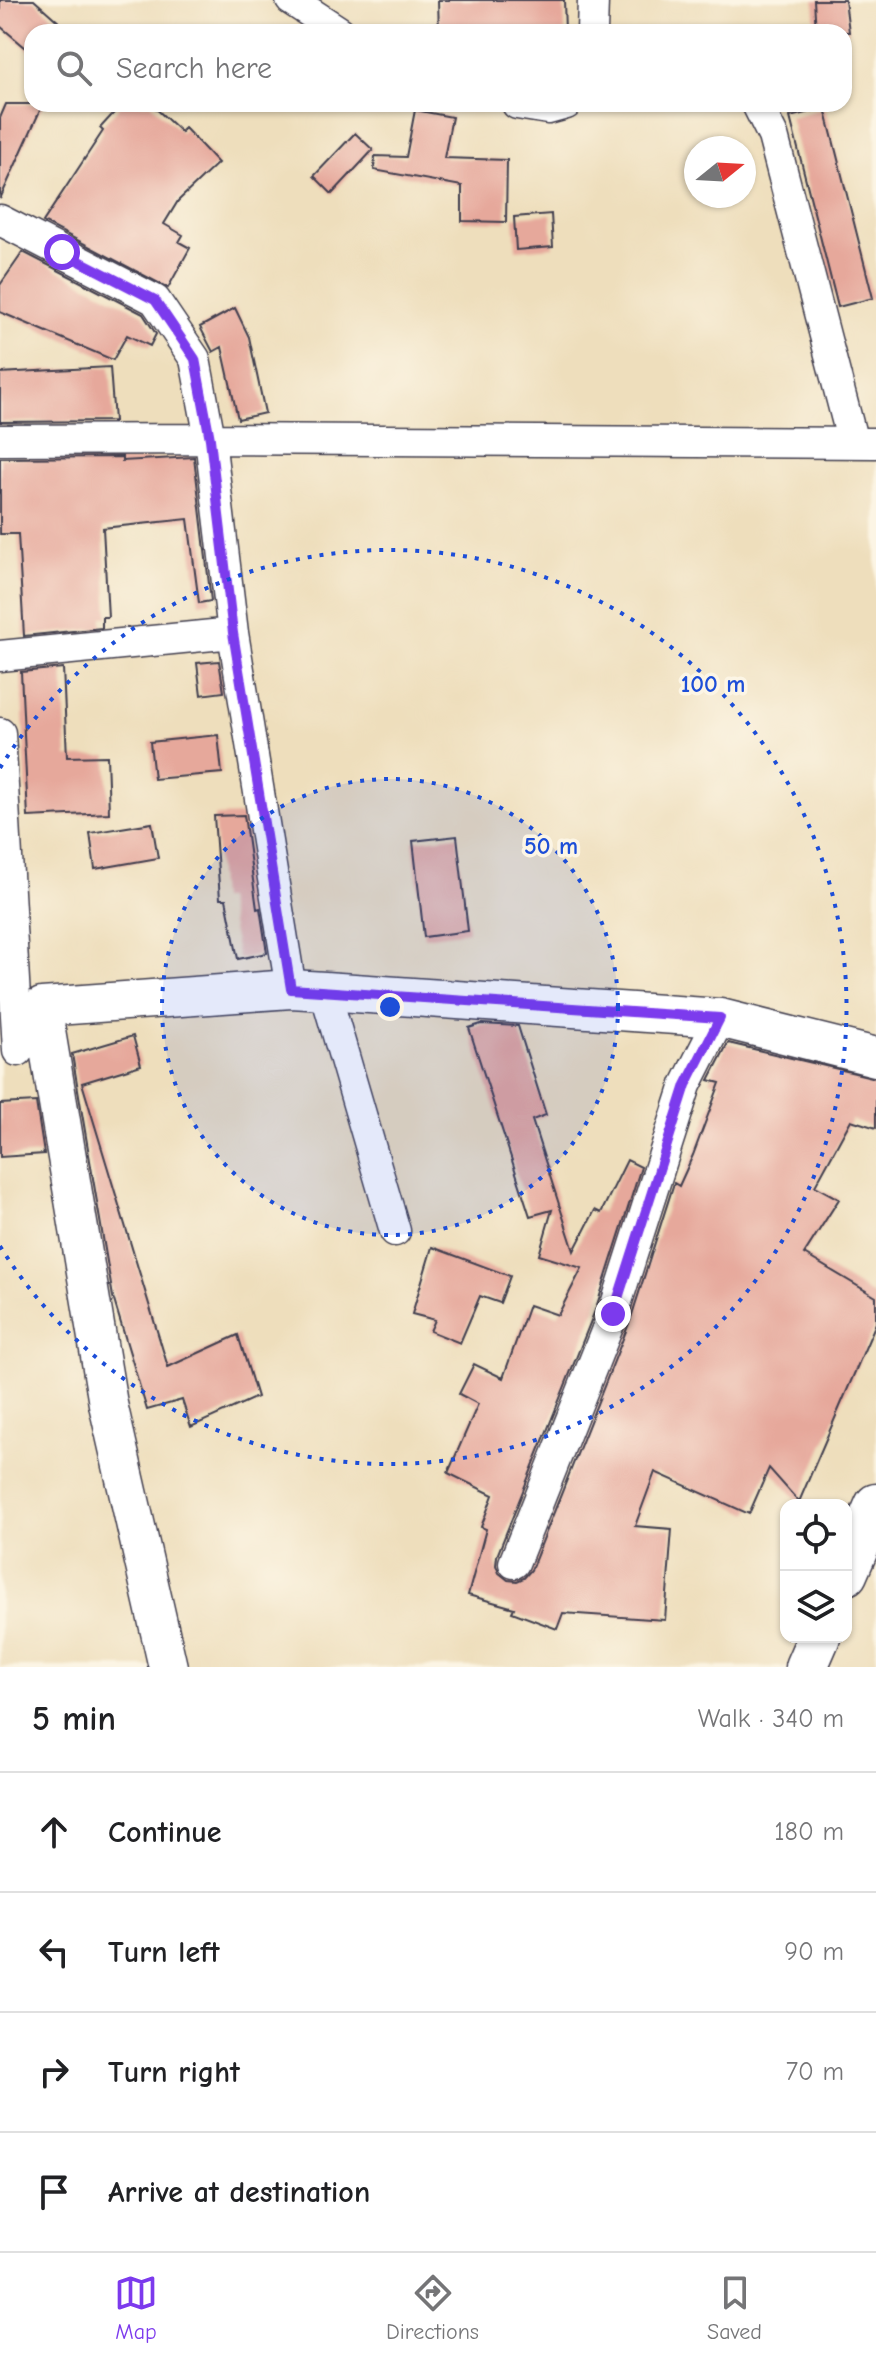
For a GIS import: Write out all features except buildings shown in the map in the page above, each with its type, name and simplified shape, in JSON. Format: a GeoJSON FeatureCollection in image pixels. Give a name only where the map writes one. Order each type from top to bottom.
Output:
{"type":"FeatureCollection","features":[{"type":"Feature","properties":{"kind":"main road"},"geometry":{"type":"LineString","coordinates":[[847,1571],[876,1505]]}},
{"type":"Feature","properties":{"kind":"main road"},"geometry":{"type":"LineString","coordinates":[[806,1667],[816,1643]]}},
{"type":"Feature","properties":{"kind":"street"},"geometry":{"type":"LineString","coordinates":[[291,0],[328,24]]}},
{"type":"Feature","properties":{"kind":"street"},"geometry":{"type":"LineString","coordinates":[[592,24],[593,0]]}},
{"type":"Feature","properties":{"kind":"street"},"geometry":{"type":"LineString","coordinates":[[0,440],[865,443],[773,136],[761,112]]}},
{"type":"Feature","properties":{"kind":"street"},"geometry":{"type":"LineString","coordinates":[[0,220],[155,300],[195,359],[210,439],[233,633],[308,990],[395,1231]]}},
{"type":"Feature","properties":{"kind":"street"},"geometry":{"type":"LineString","coordinates":[[0,656],[233,633]]}},
{"type":"Feature","properties":{"kind":"street"},"geometry":{"type":"LineString","coordinates":[[0,733],[23,1051],[168,1667]]}},
{"type":"Feature","properties":{"kind":"street"},"geometry":{"type":"LineString","coordinates":[[23,1051],[42,1007],[308,990],[720,1018],[876,1057]]}},
{"type":"Feature","properties":{"kind":"street"},"geometry":{"type":"LineString","coordinates":[[514,1563],[613,1314],[686,1085],[720,1018]]}},
{"type":"Feature","properties":{"kind":"route"},"geometry":{"type":"LineString","coordinates":[[62,252],[155,300],[195,359],[210,439],[233,633],[291,989],[720,1018],[686,1085],[613,1314]]}}]}
